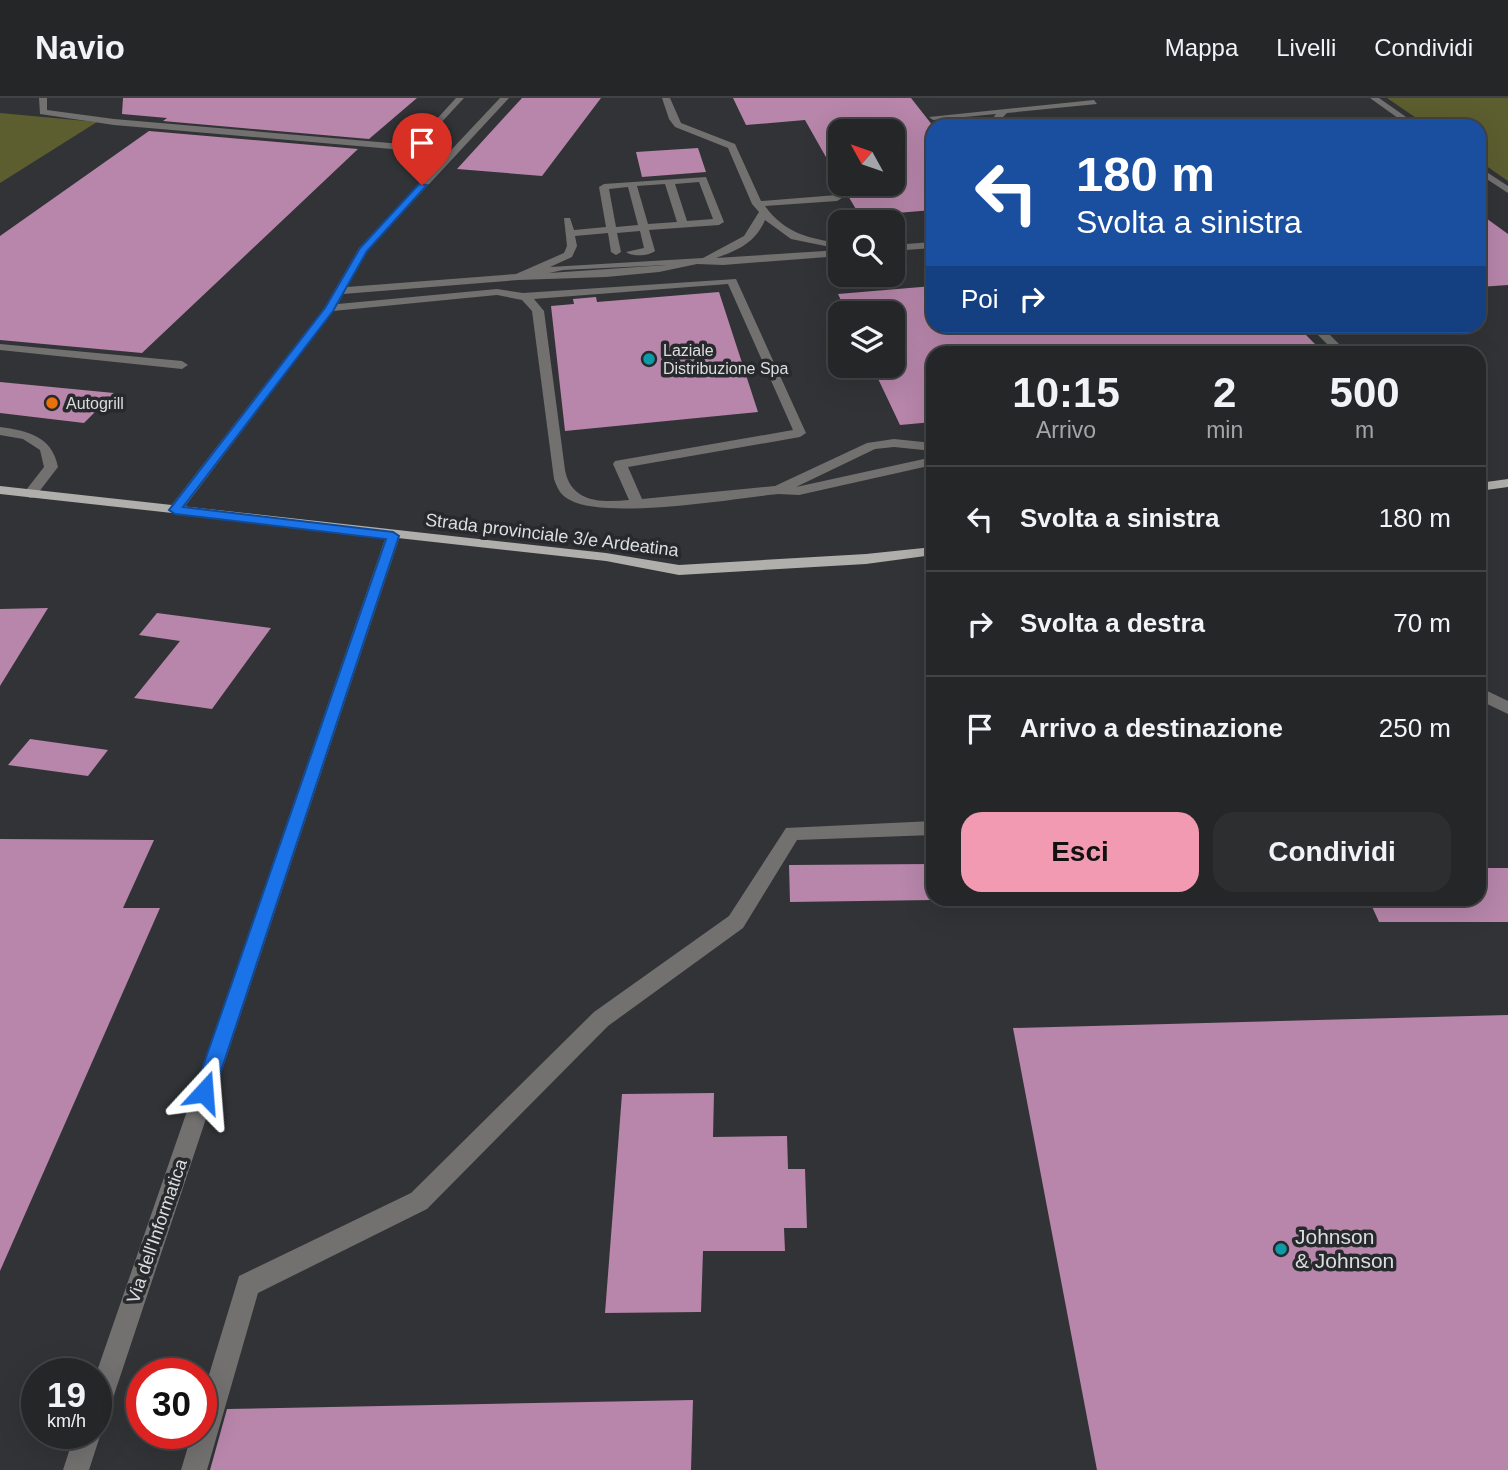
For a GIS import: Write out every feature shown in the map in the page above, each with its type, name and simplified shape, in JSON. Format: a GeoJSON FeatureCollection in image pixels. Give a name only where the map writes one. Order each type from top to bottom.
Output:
{"type":"FeatureCollection","features":[{"type":"Feature","properties":{"kind":"main road"},"geometry":{"type":"LineString","coordinates":[[1486,486],[1508,484]]}},
{"type":"Feature","properties":{"kind":"main road","name":"Strada provinciale 3/e Ardeatina"},"geometry":{"type":"LineString","coordinates":[[0,490],[393,536],[606,557],[679,570],[926,552]]}},
{"type":"Feature","properties":{"kind":"street"},"geometry":{"type":"LineString","coordinates":[[43,98],[43,112],[114,122],[415,148],[460,98]]}},
{"type":"Feature","properties":{"kind":"street"},"geometry":{"type":"LineString","coordinates":[[175,510],[330,309],[363,250],[505,98]]}},
{"type":"Feature","properties":{"kind":"street"},"geometry":{"type":"LineString","coordinates":[[666,98],[678,125],[732,146],[760,209],[777,228],[828,243]]}},
{"type":"Feature","properties":{"kind":"street"},"geometry":{"type":"LineString","coordinates":[[1374,98],[1405,119]]}},
{"type":"Feature","properties":{"kind":"street"},"geometry":{"type":"LineString","coordinates":[[933,117],[1094,102]]}},
{"type":"Feature","properties":{"kind":"street"},"geometry":{"type":"LineString","coordinates":[[987,113],[997,118],[1005,111]]}},
{"type":"Feature","properties":{"kind":"street"},"geometry":{"type":"LineString","coordinates":[[1486,175],[1508,190]]}},
{"type":"Feature","properties":{"kind":"street"},"geometry":{"type":"LineString","coordinates":[[570,233],[612,230],[644,228],[719,222],[703,179],[604,187],[612,230],[616,252]]}},
{"type":"Feature","properties":{"kind":"street"},"geometry":{"type":"LineString","coordinates":[[670,181],[683,225]]}},
{"type":"Feature","properties":{"kind":"street"},"geometry":{"type":"LineString","coordinates":[[518,277],[568,255],[650,251],[632,184]]}},
{"type":"Feature","properties":{"kind":"street"},"geometry":{"type":"LineString","coordinates":[[760,209],[837,198]]}},
{"type":"Feature","properties":{"kind":"street"},"geometry":{"type":"LineString","coordinates":[[342,290],[663,269],[730,249],[755,234],[760,209]]}},
{"type":"Feature","properties":{"kind":"street"},"geometry":{"type":"LineString","coordinates":[[567,220],[572,246],[568,255]]}},
{"type":"Feature","properties":{"kind":"street"},"geometry":{"type":"LineString","coordinates":[[905,247],[926,246]]}},
{"type":"Feature","properties":{"kind":"street"},"geometry":{"type":"LineString","coordinates":[[699,259],[723,262],[828,254]]}},
{"type":"Feature","properties":{"kind":"street"},"geometry":{"type":"LineString","coordinates":[[330,309],[497,292],[525,296],[732,281],[800,433],[620,464],[637,504]]}},
{"type":"Feature","properties":{"kind":"street"},"geometry":{"type":"LineString","coordinates":[[525,296],[533,301],[538,311],[549,414],[564,488],[578,498],[602,505],[637,504],[778,490],[799,491],[926,463]]}},
{"type":"Feature","properties":{"kind":"street"},"geometry":{"type":"LineString","coordinates":[[1322,333],[1336,346]]}},
{"type":"Feature","properties":{"kind":"street"},"geometry":{"type":"LineString","coordinates":[[0,347],[182,365]]}},
{"type":"Feature","properties":{"kind":"street"},"geometry":{"type":"LineString","coordinates":[[0,431],[32,436],[43,443],[49,452],[51,467],[30,494]]}},
{"type":"Feature","properties":{"kind":"street"},"geometry":{"type":"LineString","coordinates":[[778,490],[872,446],[894,443],[926,446]]}},
{"type":"Feature","properties":{"kind":"street","name":"Via dell'Informatica"},"geometry":{"type":"LineString","coordinates":[[112,1363],[393,536]]}},
{"type":"Feature","properties":{"kind":"street"},"geometry":{"type":"LineString","coordinates":[[1486,697],[1508,708]]}},
{"type":"Feature","properties":{"kind":"street"},"geometry":{"type":"LineString","coordinates":[[194,1470],[248,1285],[419,1201],[601,1019],[736,922],[792,833],[926,828]]}},
{"type":"Feature","properties":{"kind":"street"},"geometry":{"type":"LineString","coordinates":[[76,1470],[83,1449]]}},
{"type":"Feature","properties":{"kind":"shaded area"},"geometry":{"type":"Polygon","coordinates":[[[1387,98],[1508,98],[1508,181],[1486,166],[1486,119],[1418,119],[1387,98]]]}},
{"type":"Feature","properties":{"kind":"shaded area"},"geometry":{"type":"Polygon","coordinates":[[[0,113],[97,122],[0,183],[0,113]]]}},
{"type":"Feature","properties":{"kind":"building"},"geometry":{"type":"Polygon","coordinates":[[[123,98],[417,98],[369,139],[163,121],[167,118],[122,114],[123,98]]]}},
{"type":"Feature","properties":{"kind":"building"},"geometry":{"type":"Polygon","coordinates":[[[522,98],[601,98],[542,176],[457,169],[522,98]]]}},
{"type":"Feature","properties":{"kind":"building"},"geometry":{"type":"Polygon","coordinates":[[[733,98],[911,98],[928,119],[926,211],[856,210],[848,196],[905,196],[905,119],[828,119],[828,161],[805,120],[746,125],[733,98]]]}},
{"type":"Feature","properties":{"kind":"building"},"geometry":{"type":"Polygon","coordinates":[[[149,131],[358,149],[142,353],[0,340],[0,236],[149,131]]]}},
{"type":"Feature","properties":{"kind":"building"},"geometry":{"type":"Polygon","coordinates":[[[698,148],[706,172],[642,177],[636,152],[698,148]]]}},
{"type":"Feature","properties":{"kind":"building"},"geometry":{"type":"Polygon","coordinates":[[[1486,218],[1508,234],[1508,285],[1486,287],[1486,218]]]}},
{"type":"Feature","properties":{"kind":"building"},"geometry":{"type":"Polygon","coordinates":[[[926,287],[926,333],[1304,333],[1317,346],[926,346],[926,423],[900,425],[878,378],[905,378],[905,301],[841,301],[838,294],[926,287]]]}},
{"type":"Feature","properties":{"kind":"building","name":"Laziale Distribuzione Spa"},"geometry":{"type":"Polygon","coordinates":[[[719,292],[758,412],[565,431],[551,306],[574,304],[573,299],[596,297],[597,302],[719,292]]]}},
{"type":"Feature","properties":{"kind":"building","name":"Autogrill"},"geometry":{"type":"Polygon","coordinates":[[[0,382],[114,393],[84,423],[0,413],[0,382]]]}},
{"type":"Feature","properties":{"kind":"building"},"geometry":{"type":"Polygon","coordinates":[[[48,608],[0,686],[0,609],[48,608]]]}},
{"type":"Feature","properties":{"kind":"building"},"geometry":{"type":"Polygon","coordinates":[[[157,613],[271,628],[212,709],[134,698],[180,641],[139,635],[157,613]]]}},
{"type":"Feature","properties":{"kind":"building"},"geometry":{"type":"Polygon","coordinates":[[[30,739],[108,750],[88,776],[8,765],[30,739]]]}},
{"type":"Feature","properties":{"kind":"building"},"geometry":{"type":"Polygon","coordinates":[[[0,839],[154,840],[123,908],[160,908],[0,1271],[0,839]]]}},
{"type":"Feature","properties":{"kind":"building"},"geometry":{"type":"Polygon","coordinates":[[[926,864],[926,900],[790,902],[789,865],[926,864]]]}},
{"type":"Feature","properties":{"kind":"building"},"geometry":{"type":"Polygon","coordinates":[[[1486,868],[1508,868],[1508,922],[1379,922],[1372,906],[1486,906],[1486,868]]]}},
{"type":"Feature","properties":{"kind":"building","name":"Johnson & Johnson"},"geometry":{"type":"Polygon","coordinates":[[[1508,1015],[1508,1470],[1097,1470],[1013,1028],[1508,1015]]]}},
{"type":"Feature","properties":{"kind":"building"},"geometry":{"type":"Polygon","coordinates":[[[714,1093],[713,1137],[787,1136],[788,1169],[805,1169],[807,1228],[784,1228],[785,1251],[703,1251],[701,1312],[605,1313],[622,1094],[714,1093]]]}},
{"type":"Feature","properties":{"kind":"building"},"geometry":{"type":"Polygon","coordinates":[[[693,1400],[691,1470],[210,1470],[227,1409],[693,1400]]]}},
{"type":"Feature","properties":{"kind":"place","name":"Laziale Distribuzione Spa"},"geometry":{"type":"Point","coordinates":[649,359]}},
{"type":"Feature","properties":{"kind":"place","name":"Autogrill"},"geometry":{"type":"Point","coordinates":[52,403]}},
{"type":"Feature","properties":{"kind":"place","name":"Johnson & Johnson"},"geometry":{"type":"Point","coordinates":[1281,1249]}},
{"type":"Feature","properties":{"kind":"route"},"geometry":{"type":"LineString","coordinates":[[204,1092],[393,536],[175,510],[318,321],[330,309],[363,250],[422,185]]}}]}
